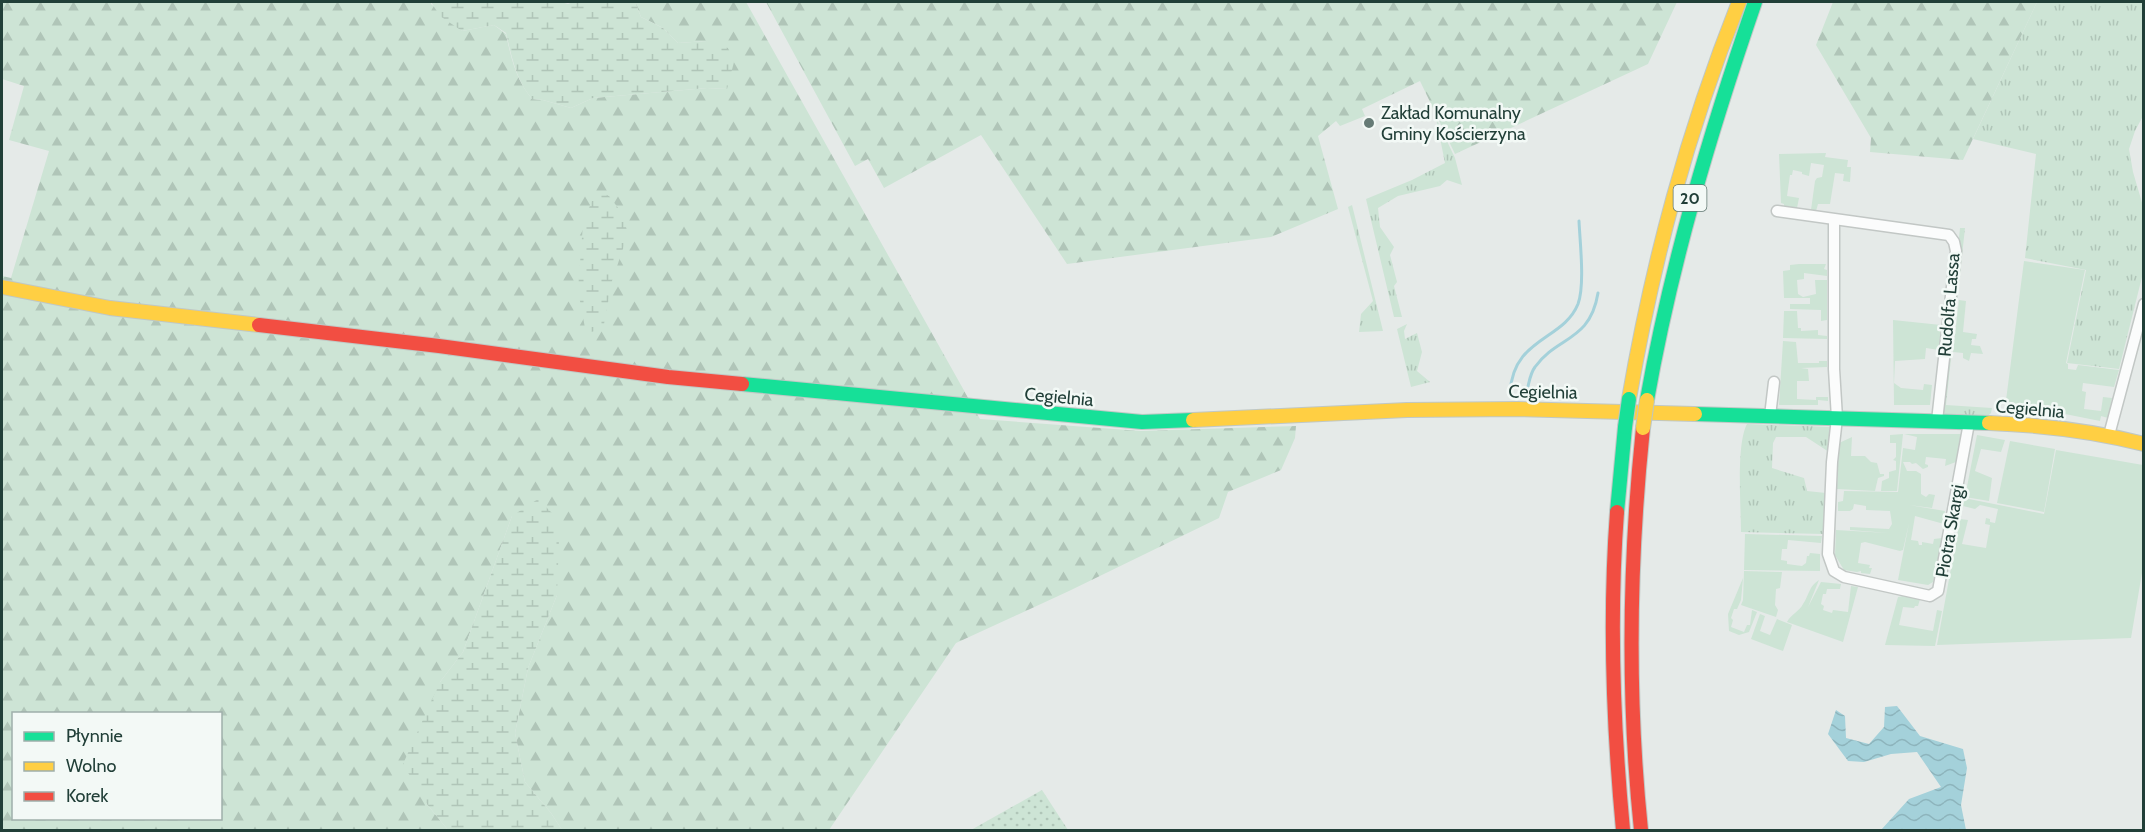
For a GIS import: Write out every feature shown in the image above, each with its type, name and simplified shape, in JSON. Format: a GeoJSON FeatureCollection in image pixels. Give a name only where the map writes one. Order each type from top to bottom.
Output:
{"type":"FeatureCollection","features":[{"type":"Feature","properties":{"kind":"street","name":"20"},"geometry":{"type":"LineString","coordinates":[[1623,831],[1614,741],[1612,633],[1615,530],[1625,427],[1646,300],[1663,224],[1700,104],[1739,2]]}},
{"type":"Feature","properties":{"kind":"street","name":"20"},"geometry":{"type":"LineString","coordinates":[[1641,831],[1632,724],[1630,609],[1635,508],[1643,428],[1669,281],[1691,197],[1755,2]]}},
{"type":"Feature","properties":{"kind":"street","name":"Rudolfa Lassa"},"geometry":{"type":"LineString","coordinates":[[1777,211],[1949,235],[1956,251],[1937,421]]}},
{"type":"Feature","properties":{"kind":"street"},"geometry":{"type":"LineString","coordinates":[[1834,220],[1834,369],[1837,418]]}},
{"type":"Feature","properties":{"kind":"street","name":"Cegielnia"},"geometry":{"type":"LineString","coordinates":[[2,287],[110,308],[439,346],[668,377],[1142,422],[1447,409],[1770,416],[2020,424],[2109,435],[2144,444]]}},
{"type":"Feature","properties":{"kind":"street"},"geometry":{"type":"LineString","coordinates":[[2109,435],[2144,304]]}},
{"type":"Feature","properties":{"kind":"street"},"geometry":{"type":"LineString","coordinates":[[1770,416],[1774,382]]}},
{"type":"Feature","properties":{"kind":"street","name":"Piotra Skargi"},"geometry":{"type":"LineString","coordinates":[[1837,418],[1832,462],[1828,555],[1834,571],[1844,577],[1930,597],[1938,591],[1969,423]]}},
{"type":"Feature","properties":{"kind":"green space"},"geometry":{"type":"Polygon","coordinates":[[[2,2],[431,2],[462,31],[494,25],[506,34],[518,76],[532,99],[571,108],[593,98],[707,88],[727,89],[707,41],[678,43],[663,28],[641,17],[635,2],[746,2],[980,419],[1141,431],[1296,426],[1295,438],[1281,470],[1228,492],[1219,518],[956,643],[829,830],[562,830],[525,782],[515,733],[528,668],[557,595],[512,516],[463,652],[440,682],[426,803],[448,830],[2,830],[2,276],[11,278],[49,151],[9,140],[24,86],[2,79],[2,2]]]}},
{"type":"Feature","properties":{"kind":"green space"},"geometry":{"type":"Polygon","coordinates":[[[431,2],[561,2],[568,4],[573,2],[635,2],[641,17],[663,28],[678,43],[707,41],[728,48],[734,62],[727,89],[707,88],[593,98],[571,108],[532,99],[518,76],[506,33],[494,25],[462,31],[440,16],[431,2]]]}},
{"type":"Feature","properties":{"kind":"green space"},"geometry":{"type":"Polygon","coordinates":[[[766,2],[1677,2],[1648,64],[1455,154],[1420,81],[1362,109],[1365,116],[1340,126],[1336,121],[1318,136],[1338,209],[1271,237],[1067,264],[981,135],[884,188],[868,159],[855,166],[766,2]]]}},
{"type":"Feature","properties":{"kind":"green space"},"geometry":{"type":"Polygon","coordinates":[[[1833,2],[2037,2],[1963,160],[1870,152],[1871,138],[1816,45],[1833,2]]]}},
{"type":"Feature","properties":{"kind":"green space"},"geometry":{"type":"Polygon","coordinates":[[[2037,2],[2143,2],[2143,116],[2129,149],[2143,206],[2143,273],[2119,369],[2067,363],[2086,270],[2025,258],[2036,154],[1973,139],[2037,2]]]}},
{"type":"Feature","properties":{"kind":"green space"},"geometry":{"type":"Polygon","coordinates":[[[1436,118],[1455,158],[1462,185],[1447,180],[1440,186],[1398,196],[1378,208],[1380,227],[1394,247],[1390,255],[1397,282],[1394,286],[1402,317],[1394,317],[1366,199],[1445,163],[1436,118]]]}},
{"type":"Feature","properties":{"kind":"green space"},"geometry":{"type":"Polygon","coordinates":[[[1826,153],[1825,157],[1848,160],[1847,167],[1851,167],[1850,182],[1843,181],[1844,174],[1835,173],[1830,204],[1818,204],[1816,211],[1811,210],[1815,181],[1822,177],[1824,165],[1811,163],[1809,176],[1793,170],[1790,175],[1787,196],[1799,198],[1797,208],[1784,206],[1781,203],[1779,154],[1826,153]]]}},
{"type":"Feature","properties":{"kind":"green space"},"geometry":{"type":"Polygon","coordinates":[[[602,193],[609,196],[622,213],[628,234],[612,281],[604,324],[599,330],[591,332],[585,328],[578,290],[583,224],[594,195],[602,193]]]}},
{"type":"Feature","properties":{"kind":"green space"},"geometry":{"type":"Polygon","coordinates":[[[1352,205],[1383,331],[1359,332],[1361,314],[1373,301],[1348,207],[1352,205]]]}},
{"type":"Feature","properties":{"kind":"green space"},"geometry":{"type":"Polygon","coordinates":[[[1960,228],[1965,228],[1946,405],[1992,408],[1987,417],[1945,415],[1941,405],[1960,228]]]}},
{"type":"Feature","properties":{"kind":"green space"},"geometry":{"type":"Polygon","coordinates":[[[2024,261],[2085,270],[2066,363],[2068,369],[2076,370],[2078,365],[2119,370],[2114,387],[2083,383],[2082,391],[2086,392],[2084,409],[2101,411],[2103,397],[2112,398],[2108,418],[2101,416],[2100,421],[2055,412],[2005,408],[2024,261]]]}},
{"type":"Feature","properties":{"kind":"green space"},"geometry":{"type":"Polygon","coordinates":[[[1826,264],[1824,269],[1827,270],[1827,276],[1804,273],[1804,279],[1797,280],[1798,294],[1803,297],[1816,294],[1815,280],[1827,280],[1827,320],[1821,321],[1821,310],[1790,309],[1790,304],[1810,304],[1810,298],[1784,298],[1783,271],[1790,270],[1790,265],[1826,264]]]}},
{"type":"Feature","properties":{"kind":"green space"},"geometry":{"type":"Polygon","coordinates":[[[1959,300],[1966,301],[1963,332],[1977,334],[1976,339],[1972,339],[1971,345],[1980,346],[1983,354],[1971,353],[1969,361],[1963,358],[1963,353],[1953,352],[1959,300]]]}},
{"type":"Feature","properties":{"kind":"green space"},"geometry":{"type":"Polygon","coordinates":[[[1784,311],[1797,311],[1798,328],[1801,328],[1801,331],[1818,330],[1818,335],[1827,336],[1827,339],[1783,338],[1784,311]]]}},
{"type":"Feature","properties":{"kind":"green space"},"geometry":{"type":"Polygon","coordinates":[[[1893,320],[1941,325],[1939,350],[1926,348],[1925,359],[1895,361],[1894,383],[1901,388],[1923,390],[1924,384],[1932,385],[1930,405],[1894,405],[1893,320]]]}},
{"type":"Feature","properties":{"kind":"green space"},"geometry":{"type":"Polygon","coordinates":[[[1407,324],[1404,331],[1405,339],[1417,333],[1422,352],[1417,371],[1430,382],[1411,387],[1397,329],[1407,324]]]}},
{"type":"Feature","properties":{"kind":"green space"},"geometry":{"type":"Polygon","coordinates":[[[1783,341],[1796,342],[1798,363],[1827,361],[1827,367],[1801,368],[1808,369],[1809,381],[1797,381],[1797,399],[1816,400],[1816,397],[1828,397],[1828,401],[1818,400],[1818,405],[1779,405],[1783,341]]]}},
{"type":"Feature","properties":{"kind":"green space"},"geometry":{"type":"Polygon","coordinates":[[[1747,424],[1831,427],[1829,452],[1806,437],[1776,437],[1773,443],[1772,468],[1804,478],[1807,491],[1826,493],[1824,534],[1741,532],[1740,460],[1747,424]]]}},
{"type":"Feature","properties":{"kind":"green space"},"geometry":{"type":"Polygon","coordinates":[[[1903,434],[1897,491],[1881,491],[1882,481],[1889,478],[1889,472],[1896,470],[1896,461],[1893,460],[1896,457],[1896,443],[1890,443],[1890,435],[1903,434]]]}},
{"type":"Feature","properties":{"kind":"green space"},"geometry":{"type":"Polygon","coordinates":[[[1904,434],[1961,434],[1956,462],[1945,466],[1946,459],[1926,457],[1925,464],[1928,467],[1923,469],[1916,463],[1903,462],[1907,471],[1916,471],[1921,474],[1921,494],[1926,497],[1929,494],[1935,495],[1932,508],[1909,505],[1945,511],[1944,524],[1915,516],[1911,540],[1918,541],[1919,545],[1922,545],[1922,542],[1933,544],[1934,539],[1942,538],[1933,582],[1928,585],[1898,580],[1909,523],[1903,550],[1861,543],[1858,563],[1870,565],[1869,568],[1872,568],[1870,574],[1844,570],[1835,555],[1836,530],[1888,533],[1850,530],[1850,527],[1889,529],[1892,524],[1890,511],[1866,510],[1866,506],[1854,504],[1850,511],[1838,511],[1838,502],[1843,501],[1844,491],[1898,492],[1903,448],[1915,450],[1917,437],[1904,434]]]}},
{"type":"Feature","properties":{"kind":"green space"},"geometry":{"type":"Polygon","coordinates":[[[1977,435],[2005,440],[2001,452],[1981,449],[1975,471],[1992,478],[1989,501],[1965,497],[1977,435]]]}},
{"type":"Feature","properties":{"kind":"green space"},"geometry":{"type":"Polygon","coordinates":[[[1852,437],[1851,456],[1865,456],[1871,462],[1877,463],[1880,474],[1884,474],[1878,478],[1875,491],[1837,489],[1839,443],[1852,437]]]}},
{"type":"Feature","properties":{"kind":"green space"},"geometry":{"type":"Polygon","coordinates":[[[2010,441],[2055,449],[2044,512],[1997,503],[2010,441]]]}},
{"type":"Feature","properties":{"kind":"green space"},"geometry":{"type":"Polygon","coordinates":[[[2056,450],[2143,465],[2143,567],[2131,638],[1937,645],[1960,519],[1968,520],[1962,544],[1986,548],[1990,525],[1985,524],[1986,518],[1995,523],[1998,509],[1980,505],[1975,509],[1963,506],[1964,498],[2044,514],[2056,450]]]}},
{"type":"Feature","properties":{"kind":"green space"},"geometry":{"type":"Polygon","coordinates":[[[538,499],[552,513],[559,539],[557,595],[528,668],[515,733],[525,782],[562,830],[448,830],[426,803],[403,764],[440,682],[463,652],[512,516],[538,499]]]}},
{"type":"Feature","properties":{"kind":"green space"},"geometry":{"type":"Polygon","coordinates":[[[1745,534],[1822,536],[1821,543],[1788,540],[1787,549],[1782,549],[1781,560],[1787,561],[1787,564],[1802,566],[1806,563],[1810,553],[1820,554],[1820,571],[1744,570],[1745,534]]]}},
{"type":"Feature","properties":{"kind":"green space"},"geometry":{"type":"Polygon","coordinates":[[[1744,571],[1782,572],[1780,588],[1776,589],[1775,605],[1778,610],[1776,617],[1741,605],[1744,571]]]}},
{"type":"Feature","properties":{"kind":"green space"},"geometry":{"type":"Polygon","coordinates":[[[1743,578],[1741,600],[1737,609],[1734,609],[1731,627],[1744,632],[1747,625],[1750,625],[1752,610],[1757,612],[1749,632],[1739,635],[1729,631],[1728,614],[1743,578]]]}},
{"type":"Feature","properties":{"kind":"green space"},"geometry":{"type":"Polygon","coordinates":[[[1819,580],[1808,607],[1821,582],[1841,584],[1840,589],[1827,589],[1826,594],[1823,594],[1821,604],[1824,606],[1823,610],[1832,613],[1833,610],[1848,612],[1851,586],[1858,587],[1843,642],[1787,622],[1801,607],[1811,588],[1819,580]]]}},
{"type":"Feature","properties":{"kind":"green space"},"geometry":{"type":"Polygon","coordinates":[[[1898,597],[1920,599],[1918,606],[1914,608],[1903,607],[1899,625],[1933,631],[1937,610],[1942,611],[1935,646],[1885,645],[1898,597]]]}},
{"type":"Feature","properties":{"kind":"green space"},"geometry":{"type":"Polygon","coordinates":[[[1760,614],[1765,616],[1760,631],[1770,635],[1777,619],[1792,625],[1783,651],[1751,639],[1760,614]]]}},
{"type":"Feature","properties":{"kind":"green space"},"geometry":{"type":"Polygon","coordinates":[[[1042,790],[1068,830],[971,830],[1042,790]]]}},
{"type":"Feature","properties":{"kind":"water"},"geometry":{"type":"Polygon","coordinates":[[[1897,706],[1920,736],[1963,749],[1967,768],[1961,805],[1966,830],[1881,830],[1909,799],[1941,787],[1917,752],[1891,754],[1864,762],[1848,761],[1828,734],[1836,710],[1845,716],[1846,738],[1869,744],[1884,727],[1885,707],[1897,706]]]}},
{"type":"Feature","properties":{"kind":"waterway"},"geometry":{"type":"LineString","coordinates":[[1512,393],[1510,393],[1513,375],[1520,361],[1529,350],[1561,326],[1578,304],[1582,275],[1579,221]]}},
{"type":"Feature","properties":{"kind":"waterway"},"geometry":{"type":"LineString","coordinates":[[1526,393],[1531,373],[1535,367],[1588,321],[1598,293]]}},
{"type":"Feature","properties":{"kind":"traffic: fast"},"geometry":{"type":"LineString","coordinates":[[1647,400],[1668,299],[1693,199],[1755,2]]}},
{"type":"Feature","properties":{"kind":"traffic: fast"},"geometry":{"type":"LineString","coordinates":[[742,384],[1142,422],[1193,420]]}},
{"type":"Feature","properties":{"kind":"traffic: fast"},"geometry":{"type":"LineString","coordinates":[[1625,427],[1629,399]]}},
{"type":"Feature","properties":{"kind":"traffic: fast"},"geometry":{"type":"LineString","coordinates":[[1695,414],[1989,423]]}},
{"type":"Feature","properties":{"kind":"traffic: fast"},"geometry":{"type":"LineString","coordinates":[[1617,512],[1625,427]]}},
{"type":"Feature","properties":{"kind":"traffic: slow"},"geometry":{"type":"LineString","coordinates":[[1629,399],[1649,297],[1674,198],[1703,100],[1739,2]]}},
{"type":"Feature","properties":{"kind":"traffic: slow"},"geometry":{"type":"LineString","coordinates":[[2,287],[110,308],[259,325]]}},
{"type":"Feature","properties":{"kind":"traffic: slow"},"geometry":{"type":"LineString","coordinates":[[1643,428],[1647,400]]}},
{"type":"Feature","properties":{"kind":"traffic: slow"},"geometry":{"type":"LineString","coordinates":[[1193,420],[1407,410],[1518,409],[1695,414]]}},
{"type":"Feature","properties":{"kind":"traffic: slow"},"geometry":{"type":"LineString","coordinates":[[1989,423],[2067,429],[2144,444]]}},
{"type":"Feature","properties":{"kind":"traffic: jam"},"geometry":{"type":"LineString","coordinates":[[259,325],[439,346],[668,377],[742,384]]}},
{"type":"Feature","properties":{"kind":"traffic: jam"},"geometry":{"type":"LineString","coordinates":[[1641,830],[1633,729],[1632,629],[1635,529],[1643,428]]}},
{"type":"Feature","properties":{"kind":"traffic: jam"},"geometry":{"type":"LineString","coordinates":[[1617,512],[1613,592],[1613,671],[1623,830]]}},
{"type":"Feature","properties":{"kind":"place","name":"Zakład Komunalny Gminy Kościerzyna"},"geometry":{"type":"Point","coordinates":[1369,123]}}]}
